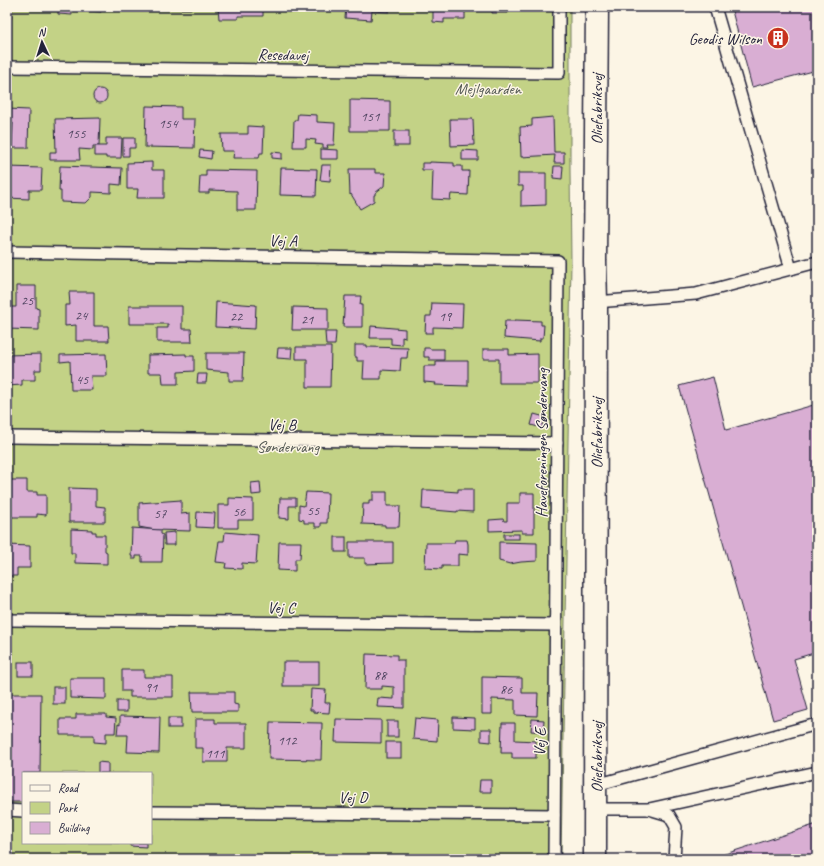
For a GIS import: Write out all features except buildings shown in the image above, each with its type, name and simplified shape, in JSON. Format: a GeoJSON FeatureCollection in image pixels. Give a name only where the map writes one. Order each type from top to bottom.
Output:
{"type":"FeatureCollection","features":[{"type":"Feature","properties":{"kind":"street","name":"Oliefabriksvej"},"geometry":{"type":"LineString","coordinates":[[595,859],[595,261],[597,7]]}},
{"type":"Feature","properties":{"kind":"lane","name":"Resedavej"},"geometry":{"type":"LineString","coordinates":[[7,67],[559,73],[558,7]]}},
{"type":"Feature","properties":{"kind":"lane"},"geometry":{"type":"LineString","coordinates":[[716,7],[791,268]]}},
{"type":"Feature","properties":{"kind":"lane","name":"Vej A"},"geometry":{"type":"LineString","coordinates":[[7,252],[558,261]]}},
{"type":"Feature","properties":{"kind":"lane","name":"Haveforeningen Søndervang"},"geometry":{"type":"LineString","coordinates":[[555,625],[558,261]]}},
{"type":"Feature","properties":{"kind":"lane"},"geometry":{"type":"LineString","coordinates":[[596,302],[696,294],[817,262]]}},
{"type":"Feature","properties":{"kind":"lane","name":"Vej B"},"geometry":{"type":"LineString","coordinates":[[7,437],[557,443]]}},
{"type":"Feature","properties":{"kind":"lane","name":"Vej C"},"geometry":{"type":"LineString","coordinates":[[7,620],[555,625]]}},
{"type":"Feature","properties":{"kind":"lane","name":"Vej E"},"geometry":{"type":"LineString","coordinates":[[554,859],[555,625]]}},
{"type":"Feature","properties":{"kind":"lane"},"geometry":{"type":"LineString","coordinates":[[596,785],[817,724]]}},
{"type":"Feature","properties":{"kind":"lane"},"geometry":{"type":"LineString","coordinates":[[595,809],[649,809],[817,772]]}},
{"type":"Feature","properties":{"kind":"lane"},"geometry":{"type":"LineString","coordinates":[[649,809],[669,815],[676,827],[674,859]]}},
{"type":"Feature","properties":{"kind":"lane"},"geometry":{"type":"LineString","coordinates":[[7,810],[22,811]]}},
{"type":"Feature","properties":{"kind":"lane","name":"Vej D"},"geometry":{"type":"LineString","coordinates":[[152,812],[554,815]]}},
{"type":"Feature","properties":{"kind":"green space","name":"Søndervang"},"geometry":{"type":"Polygon","coordinates":[[[7,7],[570,7],[571,262],[561,859],[7,859],[7,7]]]}},
{"type":"Feature","properties":{"kind":"place","name":"Geodis Wilson"},"geometry":{"type":"Point","coordinates":[778,38]}},
{"type":"Feature","properties":{"kind":"park label","name":"Mejlgaarden"},"geometry":{"type":"Point","coordinates":[488,88]}}]}
